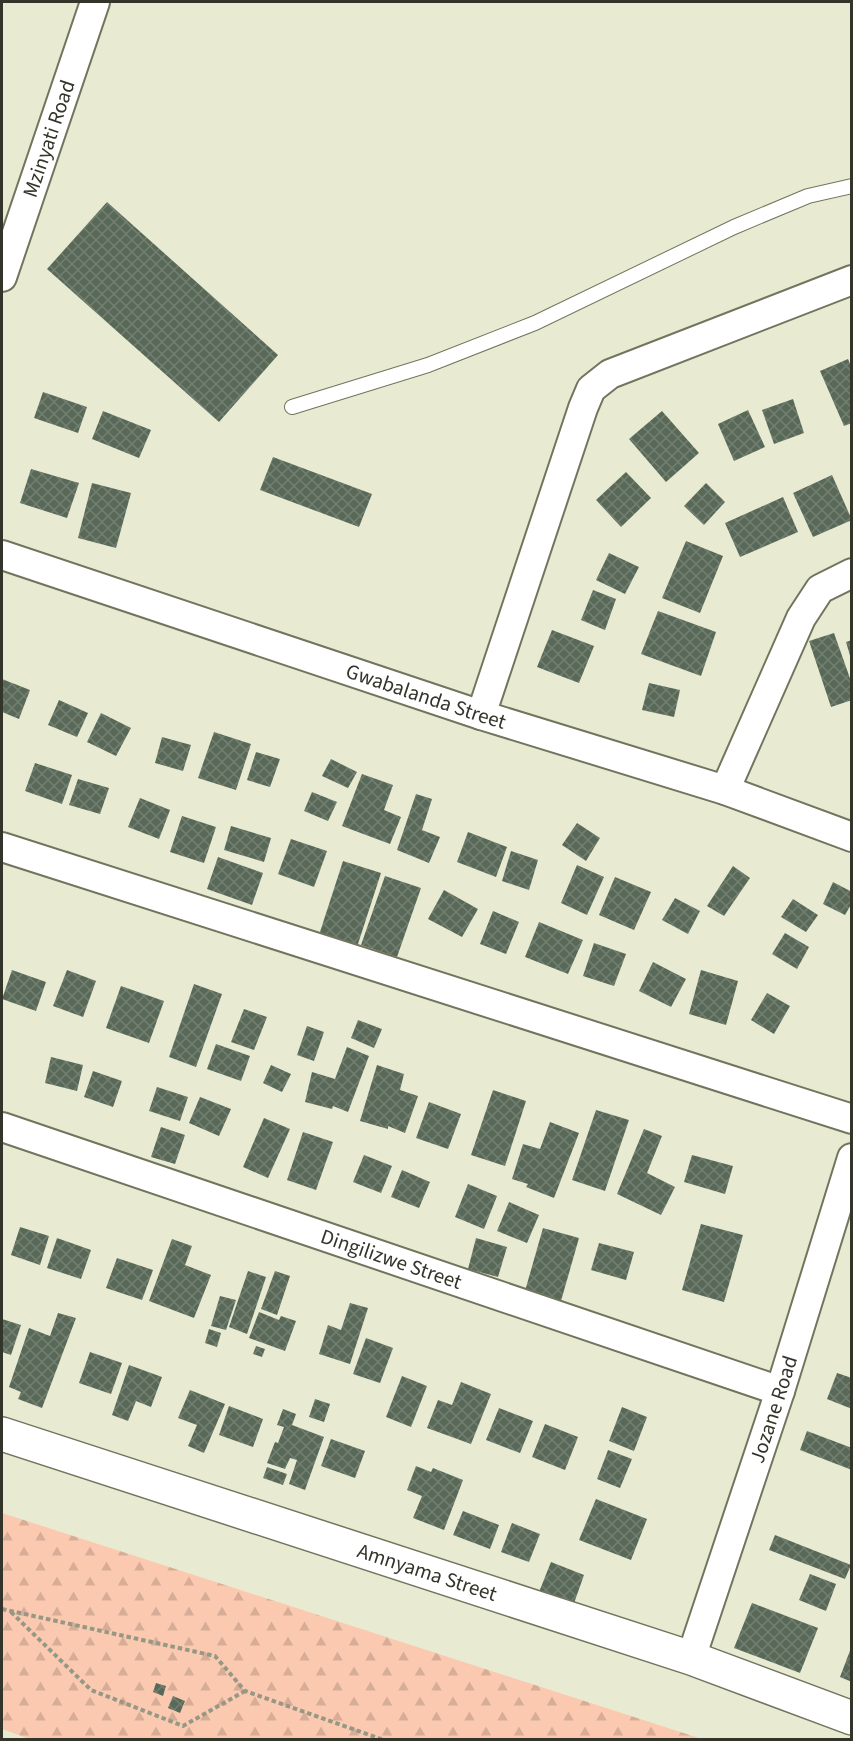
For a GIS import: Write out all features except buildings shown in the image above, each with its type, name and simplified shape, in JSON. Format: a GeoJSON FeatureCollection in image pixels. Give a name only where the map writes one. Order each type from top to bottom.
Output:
{"type":"FeatureCollection","features":[{"type":"Feature","properties":{"kind":"street","name":"Mzinyati Road"},"geometry":{"type":"LineString","coordinates":[[2,277],[95,2]]}},
{"type":"Feature","properties":{"kind":"street"},"geometry":{"type":"LineString","coordinates":[[481,715],[591,389],[610,374],[852,280]]}},
{"type":"Feature","properties":{"kind":"street","name":"Gwabalanda Street"},"geometry":{"type":"LineString","coordinates":[[2,555],[481,715],[724,790],[852,837]]}},
{"type":"Feature","properties":{"kind":"street"},"geometry":{"type":"LineString","coordinates":[[724,790],[801,618],[820,589],[852,573]]}},
{"type":"Feature","properties":{"kind":"street"},"geometry":{"type":"LineString","coordinates":[[2,847],[852,1119]]}},
{"type":"Feature","properties":{"kind":"street","name":"Dingilizwe Street"},"geometry":{"type":"LineString","coordinates":[[2,1127],[780,1391]]}},
{"type":"Feature","properties":{"kind":"street","name":"Jozane Road"},"geometry":{"type":"LineString","coordinates":[[691,1658],[780,1391],[852,1158]]}},
{"type":"Feature","properties":{"kind":"street","name":"Amnyama Street"},"geometry":{"type":"LineString","coordinates":[[2,1434],[691,1658],[852,1718]]}},
{"type":"Feature","properties":{"kind":"lane"},"geometry":{"type":"LineString","coordinates":[[292,407],[428,365],[536,323],[734,227],[808,196],[852,186]]}},
{"type":"Feature","properties":{"kind":"path"},"geometry":{"type":"LineString","coordinates":[[2,1609],[215,1656],[245,1691],[384,1740]]}},
{"type":"Feature","properties":{"kind":"path"},"geometry":{"type":"LineString","coordinates":[[10,1612],[91,1690],[183,1726],[245,1691]]}},
{"type":"Feature","properties":{"kind":"green space"},"geometry":{"type":"Polygon","coordinates":[[[2,1513],[702,1739],[32,1740],[2,1729],[2,1513]]]}}]}
